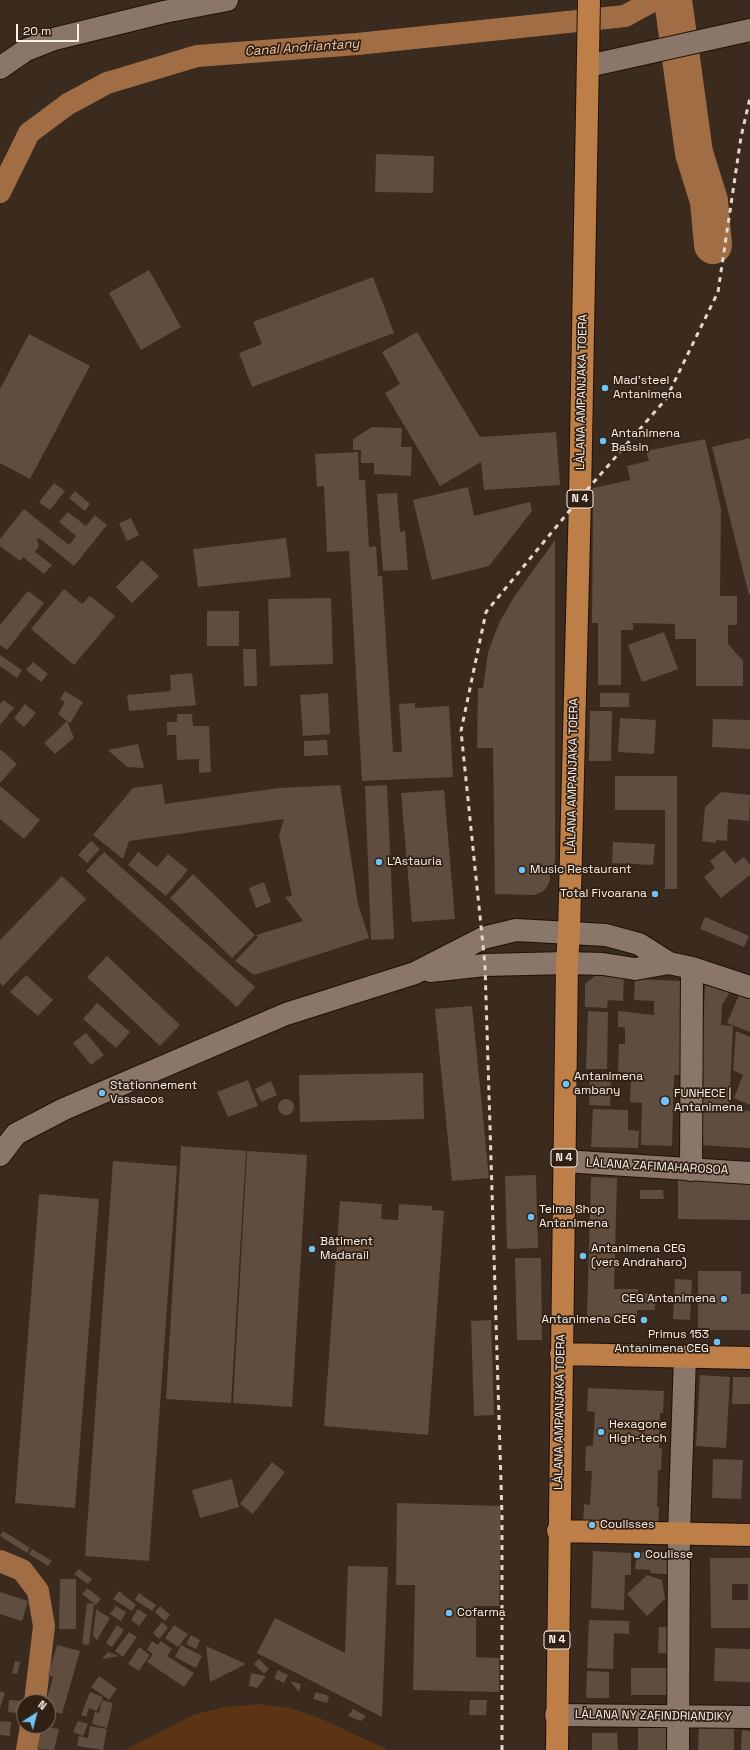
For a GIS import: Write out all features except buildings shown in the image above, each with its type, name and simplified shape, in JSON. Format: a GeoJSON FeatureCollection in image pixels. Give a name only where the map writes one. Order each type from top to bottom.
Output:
{"type":"FeatureCollection","features":[{"type":"Feature","properties":{"kind":"main road","name":"N 4"},"geometry":{"type":"LineString","coordinates":[[588,66],[590,0]]}},
{"type":"Feature","properties":{"kind":"main road","name":"LÀLANA AMPANJAKA TOERA"},"geometry":{"type":"LineString","coordinates":[[556,1750],[567,963],[569,932],[588,66]]}},
{"type":"Feature","properties":{"kind":"main road"},"geometry":{"type":"LineString","coordinates":[[561,1354],[750,1358]]}},
{"type":"Feature","properties":{"kind":"main road"},"geometry":{"type":"LineString","coordinates":[[558,1531],[750,1535]]}},
{"type":"Feature","properties":{"kind":"street"},"geometry":{"type":"LineString","coordinates":[[0,68],[26,50],[54,39],[164,12],[227,0]]}},
{"type":"Feature","properties":{"kind":"street"},"geometry":{"type":"LineString","coordinates":[[588,66],[750,30]]}},
{"type":"Feature","properties":{"kind":"street"},"geometry":{"type":"LineString","coordinates":[[0,1155],[16,1134],[64,1109],[286,1014],[415,973],[483,938],[516,930],[606,935],[639,944],[669,963],[692,968],[750,987]]}},
{"type":"Feature","properties":{"kind":"street"},"geometry":{"type":"LineString","coordinates":[[415,973],[485,965],[567,963],[603,964],[635,969],[669,963]]}},
{"type":"Feature","properties":{"kind":"street"},"geometry":{"type":"LineString","coordinates":[[691,1170],[692,968]]}},
{"type":"Feature","properties":{"kind":"street","name":"LÀLANA ZAFIMAHAROSOA"},"geometry":{"type":"LineString","coordinates":[[564,1161],[750,1173]]}},
{"type":"Feature","properties":{"kind":"street"},"geometry":{"type":"LineString","coordinates":[[678,1750],[679,1533],[685,1357]]}},
{"type":"Feature","properties":{"kind":"street","name":"LÀLANA NY ZAFINDRIANDIKY"},"geometry":{"type":"LineString","coordinates":[[556,1715],[750,1717]]}},
{"type":"Feature","properties":{"kind":"shaded area"},"geometry":{"type":"Polygon","coordinates":[[[258,1704],[290,1708],[322,1719],[388,1750],[125,1750],[193,1715],[225,1707],[258,1704]]]}},
{"type":"Feature","properties":{"kind":"waterway","name":"Canal Andriantany"},"geometry":{"type":"LineString","coordinates":[[0,192],[29,133],[68,104],[107,83],[197,56],[357,44],[625,16],[654,0]]}},
{"type":"Feature","properties":{"kind":"waterway"},"geometry":{"type":"LineString","coordinates":[[673,0],[694,153],[709,201],[713,245]]}},
{"type":"Feature","properties":{"kind":"waterway","name":"Canal Andriantany"},"geometry":{"type":"LineString","coordinates":[[0,1561],[22,1570],[38,1591],[44,1626],[36,1694]]}},
{"type":"Feature","properties":{"kind":"waterway","name":"Canal Andriantany"},"geometry":{"type":"LineString","coordinates":[[27,1750],[30,1734]]}},
{"type":"Feature","properties":{"kind":"railway"},"geometry":{"type":"LineString","coordinates":[[502,1750],[502,1515],[485,965],[461,731],[486,612],[580,498],[666,399],[718,292],[741,137],[750,98]]}},
{"type":"Feature","properties":{"kind":"place","name":"Mad'steel Antanimena"},"geometry":{"type":"Point","coordinates":[605,388]}},
{"type":"Feature","properties":{"kind":"place","name":"Antanimena Bassin"},"geometry":{"type":"Point","coordinates":[603,441]}},
{"type":"Feature","properties":{"kind":"place","name":"L'Astauria"},"geometry":{"type":"Point","coordinates":[379,862]}},
{"type":"Feature","properties":{"kind":"place","name":"Music Restaurant"},"geometry":{"type":"Point","coordinates":[522,870]}},
{"type":"Feature","properties":{"kind":"place","name":"Total Fivoarana"},"geometry":{"type":"Point","coordinates":[655,894]}},
{"type":"Feature","properties":{"kind":"place","name":"Antanimena ambany"},"geometry":{"type":"Point","coordinates":[566,1084]}},
{"type":"Feature","properties":{"kind":"place","name":"Stationnement Vassacos"},"geometry":{"type":"Point","coordinates":[102,1093]}},
{"type":"Feature","properties":{"kind":"place","name":"FUNHECE | Antanimena"},"geometry":{"type":"Point","coordinates":[665,1101]}},
{"type":"Feature","properties":{"kind":"place","name":"Telma Shop Antanimena"},"geometry":{"type":"Point","coordinates":[531,1217]}},
{"type":"Feature","properties":{"kind":"place","name":"Bâtiment Madarail"},"geometry":{"type":"Point","coordinates":[312,1249]}},
{"type":"Feature","properties":{"kind":"place","name":"Antanimena CEG (vers Andraharo)"},"geometry":{"type":"Point","coordinates":[583,1256]}},
{"type":"Feature","properties":{"kind":"place","name":"CEG Antanimena"},"geometry":{"type":"Point","coordinates":[724,1299]}},
{"type":"Feature","properties":{"kind":"place","name":"Antanimena CEG"},"geometry":{"type":"Point","coordinates":[644,1320]}},
{"type":"Feature","properties":{"kind":"place","name":"Primus 153 Antanimena CEG"},"geometry":{"type":"Point","coordinates":[717,1342]}},
{"type":"Feature","properties":{"kind":"place","name":"Hexagone High-tech"},"geometry":{"type":"Point","coordinates":[601,1432]}},
{"type":"Feature","properties":{"kind":"place","name":"Coulisses"},"geometry":{"type":"Point","coordinates":[592,1525]}},
{"type":"Feature","properties":{"kind":"place","name":"Coulisse"},"geometry":{"type":"Point","coordinates":[637,1555]}},
{"type":"Feature","properties":{"kind":"place","name":"Cofarma"},"geometry":{"type":"Point","coordinates":[449,1613]}}]}
